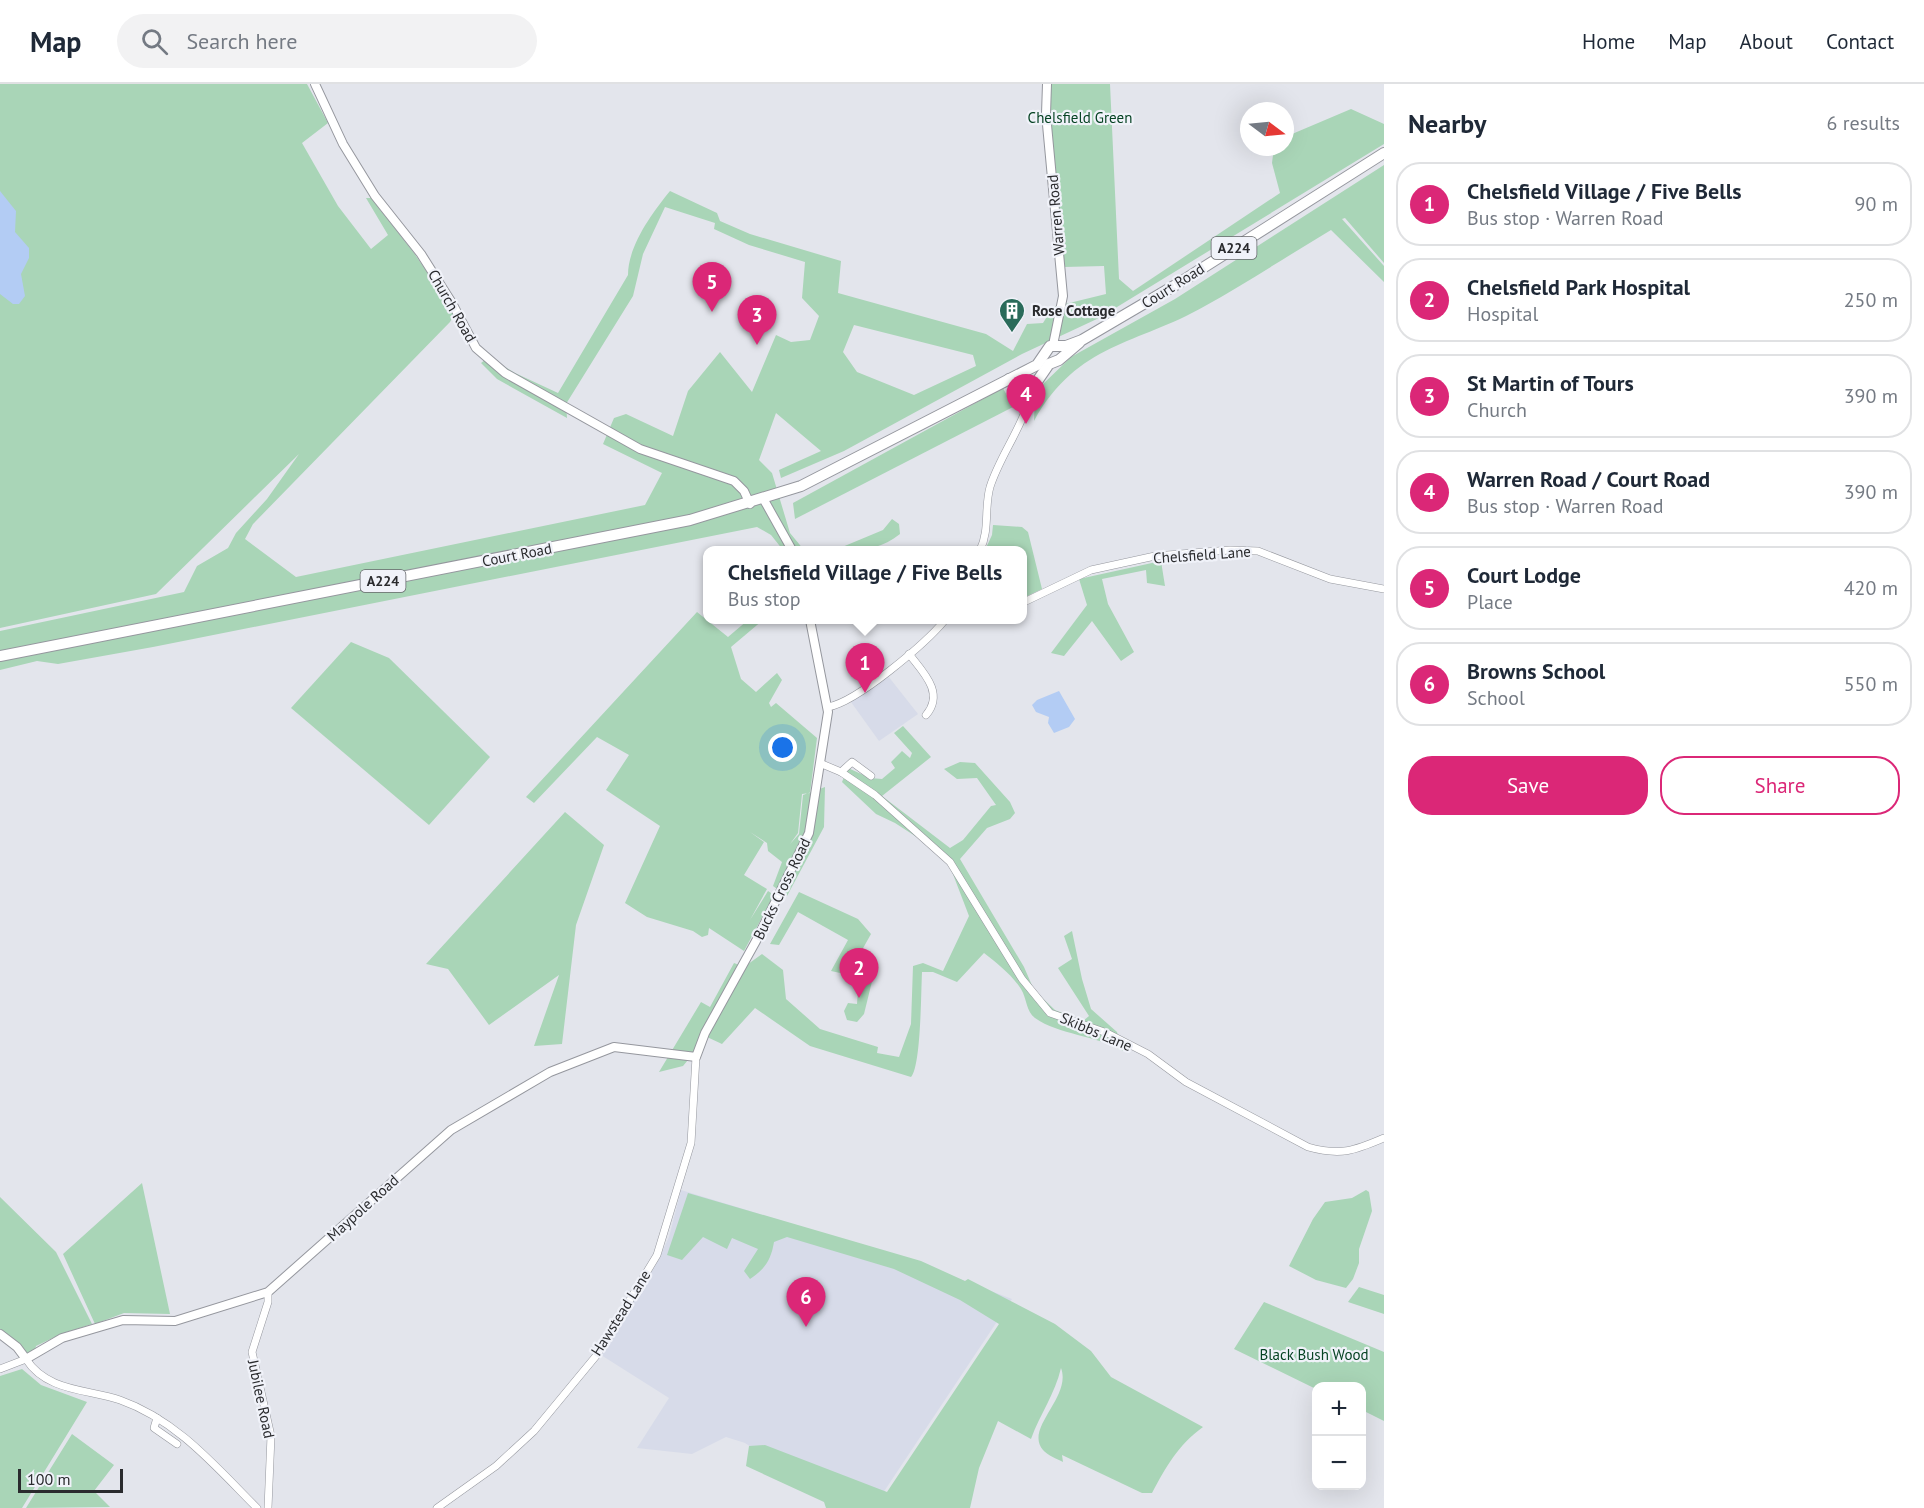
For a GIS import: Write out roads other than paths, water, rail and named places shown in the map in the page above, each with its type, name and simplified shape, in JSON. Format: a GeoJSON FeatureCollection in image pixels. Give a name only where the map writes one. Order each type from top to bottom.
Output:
{"type":"FeatureCollection","features":[{"type":"Feature","properties":{"kind":"main road","name":"Court Road"},"geometry":{"type":"LineString","coordinates":[[1034,381],[1082,340],[1179,283],[1384,153]]}},
{"type":"Feature","properties":{"kind":"main road","name":"Court Road"},"geometry":{"type":"LineString","coordinates":[[0,656],[642,530],[764,500],[824,476],[1039,363],[1053,347],[1082,340]]}},
{"type":"Feature","properties":{"kind":"main road"},"geometry":{"type":"LineString","coordinates":[[1053,347],[1062,350],[1058,359]]}},
{"type":"Feature","properties":{"kind":"main road"},"geometry":{"type":"LineString","coordinates":[[1008,379],[1034,381],[1038,370],[1029,368]]}},
{"type":"Feature","properties":{"kind":"street","name":"Church Road"},"geometry":{"type":"LineString","coordinates":[[315,84],[343,144],[369,187],[421,254],[452,303],[476,348],[505,374],[640,449],[734,481],[744,491],[750,504]]}},
{"type":"Feature","properties":{"kind":"street","name":"Warren Road"},"geometry":{"type":"LineString","coordinates":[[1047,84],[1046,114],[1063,296],[1053,347]]}},
{"type":"Feature","properties":{"kind":"street"},"geometry":{"type":"LineString","coordinates":[[982,546],[985,537],[990,486],[1022,417],[1034,381]]}},
{"type":"Feature","properties":{"kind":"street"},"geometry":{"type":"LineString","coordinates":[[764,500],[790,546]]}},
{"type":"Feature","properties":{"kind":"street","name":"Chelsfield Lane"},"geometry":{"type":"LineString","coordinates":[[1027,601],[1091,570],[1155,556],[1230,550],[1258,551],[1330,579],[1384,589]]}},
{"type":"Feature","properties":{"kind":"street"},"geometry":{"type":"LineString","coordinates":[[811,624],[828,707],[862,691],[909,654],[941,624]]}},
{"type":"Feature","properties":{"kind":"street"},"geometry":{"type":"LineString","coordinates":[[909,654],[933,688],[933,704],[926,715]]}},
{"type":"Feature","properties":{"kind":"street","name":"Bucks Cross Road"},"geometry":{"type":"LineString","coordinates":[[696,1057],[705,1034],[805,846],[822,764],[828,707]]}},
{"type":"Feature","properties":{"kind":"street"},"geometry":{"type":"LineString","coordinates":[[841,772],[856,763],[871,777]]}},
{"type":"Feature","properties":{"kind":"street","name":"Skibbs Lane"},"geometry":{"type":"LineString","coordinates":[[822,764],[841,772],[875,795],[950,862],[1022,979],[1050,1013],[1107,1033],[1149,1054],[1186,1082],[1308,1147],[1323,1152],[1350,1152],[1384,1138]]}},
{"type":"Feature","properties":{"kind":"street","name":"Maypole Road"},"geometry":{"type":"LineString","coordinates":[[26,1359],[62,1338],[123,1320],[175,1321],[268,1292],[451,1130],[550,1072],[614,1047],[696,1057]]}},
{"type":"Feature","properties":{"kind":"street","name":"Hawstead Lane"},"geometry":{"type":"LineString","coordinates":[[436,1508],[496,1466],[534,1431],[596,1356],[657,1256],[690,1149],[696,1057]]}},
{"type":"Feature","properties":{"kind":"street","name":"Jubilee Road"},"geometry":{"type":"LineString","coordinates":[[268,1292],[268,1302],[252,1352],[271,1436],[268,1508]]}},
{"type":"Feature","properties":{"kind":"street"},"geometry":{"type":"LineString","coordinates":[[0,1334],[17,1347],[35,1370],[55,1383],[73,1390],[118,1399],[187,1437],[256,1508]]}},
{"type":"Feature","properties":{"kind":"street"},"geometry":{"type":"LineString","coordinates":[[0,1369],[26,1359]]}},
{"type":"Feature","properties":{"kind":"street"},"geometry":{"type":"LineString","coordinates":[[157,1419],[154,1428],[177,1444]]}},
{"type":"Feature","properties":{"kind":"water"},"geometry":{"type":"Polygon","coordinates":[[[0,191],[16,211],[15,232],[29,248],[29,258],[21,274],[25,296],[19,304],[13,304],[0,294],[0,191]]]}},
{"type":"Feature","properties":{"kind":"water"},"geometry":{"type":"Polygon","coordinates":[[[1059,691],[1075,719],[1069,727],[1054,733],[1048,723],[1049,717],[1036,712],[1032,705],[1037,700],[1059,691]]]}},
{"type":"Feature","properties":{"kind":"place","name":"Court Lodge"},"geometry":{"type":"Point","coordinates":[712,312]}},
{"type":"Feature","properties":{"kind":"place","name":"Rose Cottage"},"geometry":{"type":"Point","coordinates":[1012,334]}},
{"type":"Feature","properties":{"kind":"place","name":"St Martin of Tours"},"geometry":{"type":"Point","coordinates":[757,345]}},
{"type":"Feature","properties":{"kind":"place","name":"Warren Road / Court Road"},"geometry":{"type":"Point","coordinates":[1026,424]}},
{"type":"Feature","properties":{"kind":"place","name":"Chelsfield Village / Five Bells"},"geometry":{"type":"Point","coordinates":[865,693]}},
{"type":"Feature","properties":{"kind":"place","name":"Chelsfield Park Hospital"},"geometry":{"type":"Point","coordinates":[859,998]}},
{"type":"Feature","properties":{"kind":"place","name":"Browns School"},"geometry":{"type":"Point","coordinates":[806,1327]}},
{"type":"Feature","properties":{"kind":"park label","name":"Chelsfield Green"},"geometry":{"type":"Point","coordinates":[1080,118]}},
{"type":"Feature","properties":{"kind":"park label","name":"Black Bush Wood"},"geometry":{"type":"Point","coordinates":[1314,1355]}}]}
